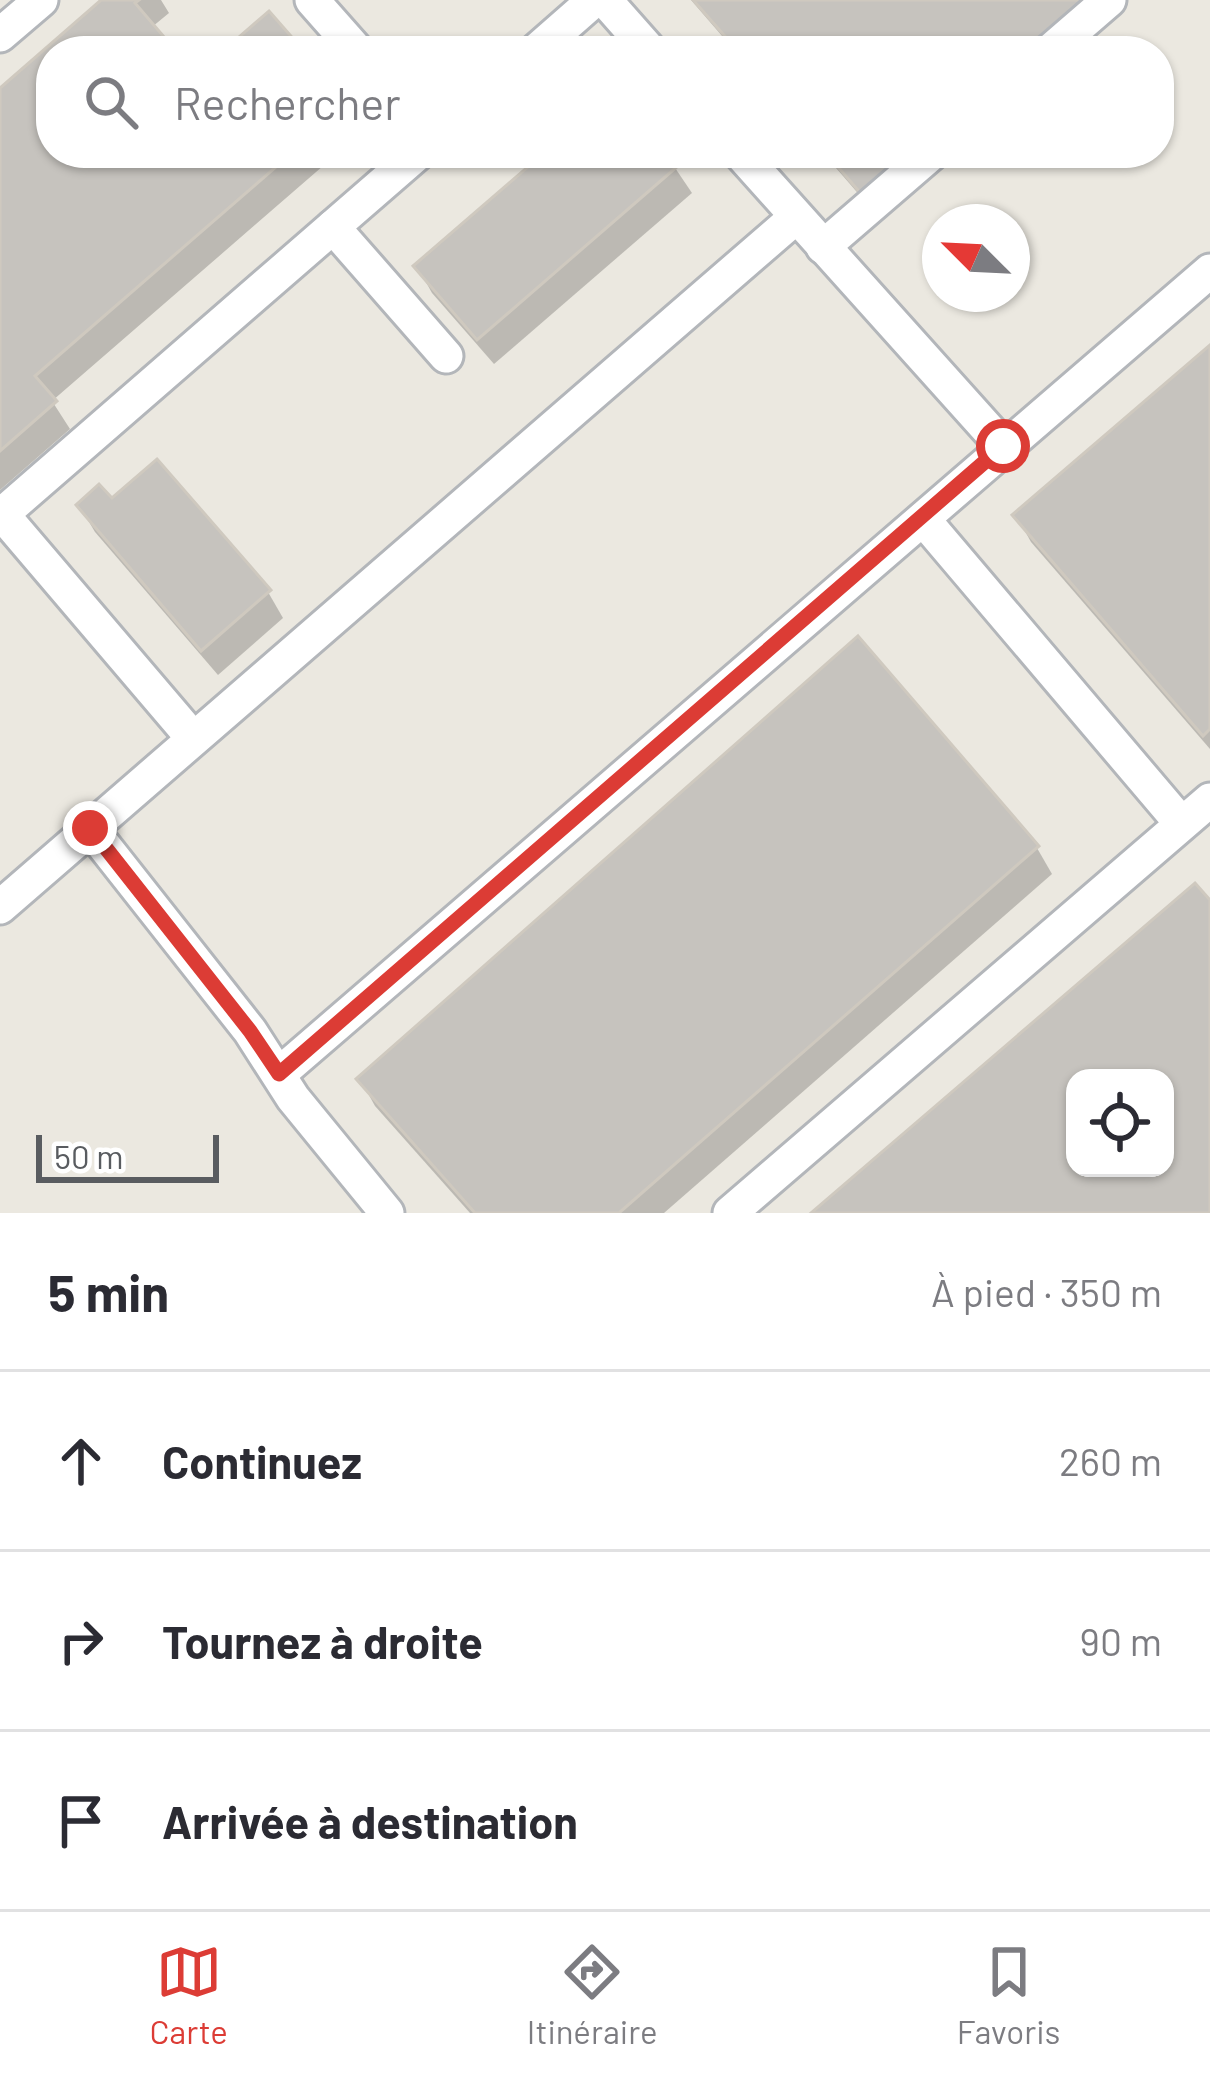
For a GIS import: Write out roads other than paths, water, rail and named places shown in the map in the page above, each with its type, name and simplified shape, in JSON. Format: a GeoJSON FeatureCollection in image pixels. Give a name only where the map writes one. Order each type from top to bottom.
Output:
{"type":"FeatureCollection","features":[{"type":"Feature","properties":{"kind":"lane"},"geometry":{"type":"LineString","coordinates":[[0,35],[41,0]]}},
{"type":"Feature","properties":{"kind":"lane"},"geometry":{"type":"LineString","coordinates":[[312,0],[344,36]]}},
{"type":"Feature","properties":{"kind":"lane"},"geometry":{"type":"LineString","coordinates":[[553,36],[594,0]]}},
{"type":"Feature","properties":{"kind":"lane"},"geometry":{"type":"LineString","coordinates":[[605,0],[637,36]]}},
{"type":"Feature","properties":{"kind":"lane"},"geometry":{"type":"LineString","coordinates":[[1067,36],[1108,0]]}},
{"type":"Feature","properties":{"kind":"lane"},"geometry":{"type":"LineString","coordinates":[[192,737],[1,515],[401,168]]}},
{"type":"Feature","properties":{"kind":"lane"},"geometry":{"type":"LineString","coordinates":[[753,168],[1003,446]]}},
{"type":"Feature","properties":{"kind":"lane"},"geometry":{"type":"LineString","coordinates":[[823,247],[915,168]]}},
{"type":"Feature","properties":{"kind":"lane"},"geometry":{"type":"LineString","coordinates":[[0,907],[796,217]]}},
{"type":"Feature","properties":{"kind":"lane"},"geometry":{"type":"LineString","coordinates":[[333,227],[446,356]]}},
{"type":"Feature","properties":{"kind":"lane"},"geometry":{"type":"LineString","coordinates":[[279,1074],[1210,271]]}},
{"type":"Feature","properties":{"kind":"lane"},"geometry":{"type":"LineString","coordinates":[[923,519],[1181,824]]}},
{"type":"Feature","properties":{"kind":"lane"},"geometry":{"type":"LineString","coordinates":[[730,1213],[1210,800]]}},
{"type":"Feature","properties":{"kind":"lane"},"geometry":{"type":"LineString","coordinates":[[90,828],[250,1031],[306,1114],[387,1213]]}}]}
